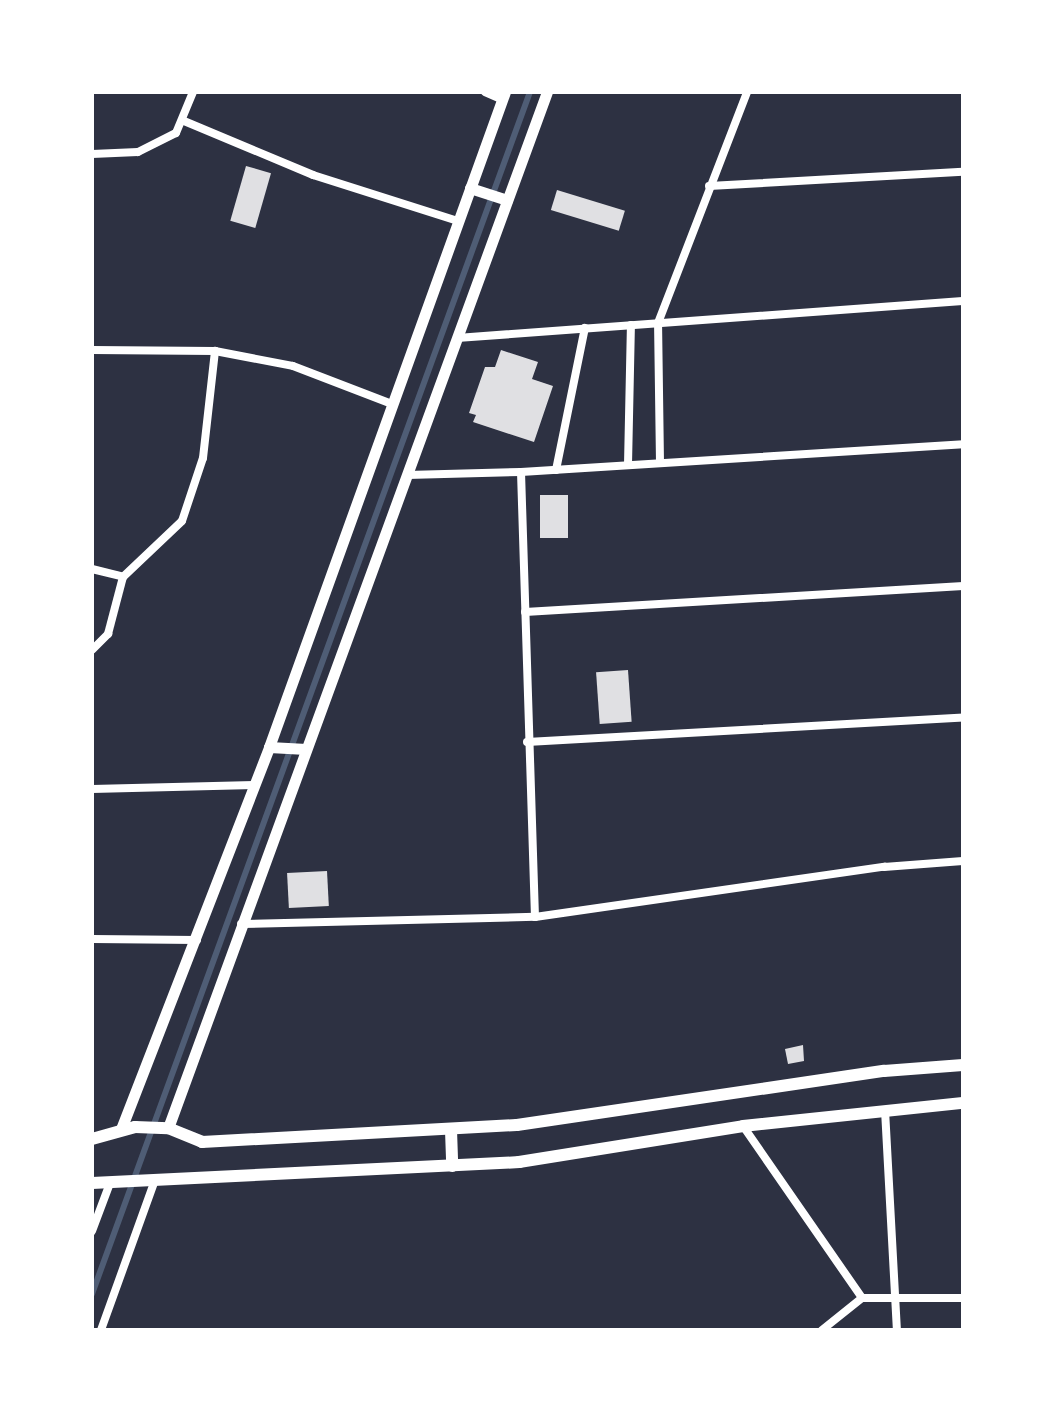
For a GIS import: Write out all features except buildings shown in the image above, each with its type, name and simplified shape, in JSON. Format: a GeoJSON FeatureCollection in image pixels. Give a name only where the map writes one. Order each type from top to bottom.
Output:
{"type":"FeatureCollection","features":[{"type":"Feature","properties":{"kind":"main road"},"geometry":{"type":"LineString","coordinates":[[92,1139],[135,1127],[162,1128],[202,1142],[517,1125],[884,1071],[963,1065]]}},
{"type":"Feature","properties":{"kind":"main road"},"geometry":{"type":"LineString","coordinates":[[92,1183],[452,1166],[610,1150],[743,1126],[963,1103]]}},
{"type":"Feature","properties":{"kind":"main road"},"geometry":{"type":"LineString","coordinates":[[451,1130],[452,1166]]}},
{"type":"Feature","properties":{"kind":"street"},"geometry":{"type":"LineString","coordinates":[[92,154],[138,152],[176,133],[184,121],[193,92]]}},
{"type":"Feature","properties":{"kind":"street"},"geometry":{"type":"LineString","coordinates":[[121,1129],[197,940],[254,785],[272,747],[458,221],[474,189],[504,96],[485,92]]}},
{"type":"Feature","properties":{"kind":"street"},"geometry":{"type":"LineString","coordinates":[[162,1128],[407,475],[503,199],[547,92]]}},
{"type":"Feature","properties":{"kind":"street"},"geometry":{"type":"LineString","coordinates":[[660,463],[658,323],[747,92]]}},
{"type":"Feature","properties":{"kind":"street"},"geometry":{"type":"LineString","coordinates":[[184,121],[313,175],[458,221]]}},
{"type":"Feature","properties":{"kind":"street"},"geometry":{"type":"LineString","coordinates":[[709,186],[963,172]]}},
{"type":"Feature","properties":{"kind":"street"},"geometry":{"type":"LineString","coordinates":[[474,189],[503,199]]}},
{"type":"Feature","properties":{"kind":"street"},"geometry":{"type":"LineString","coordinates":[[457,338],[963,301]]}},
{"type":"Feature","properties":{"kind":"street"},"geometry":{"type":"LineString","coordinates":[[628,465],[631,325]]}},
{"type":"Feature","properties":{"kind":"street"},"geometry":{"type":"LineString","coordinates":[[556,470],[585,328]]}},
{"type":"Feature","properties":{"kind":"street"},"geometry":{"type":"LineString","coordinates":[[92,350],[215,351],[293,366],[392,404]]}},
{"type":"Feature","properties":{"kind":"street"},"geometry":{"type":"LineString","coordinates":[[92,650],[108,634],[123,577],[182,521],[203,458],[215,351]]}},
{"type":"Feature","properties":{"kind":"street"},"geometry":{"type":"LineString","coordinates":[[407,475],[521,472],[963,444]]}},
{"type":"Feature","properties":{"kind":"street"},"geometry":{"type":"LineString","coordinates":[[521,472],[527,742],[535,917]]}},
{"type":"Feature","properties":{"kind":"street"},"geometry":{"type":"LineString","coordinates":[[92,569],[123,577]]}},
{"type":"Feature","properties":{"kind":"street"},"geometry":{"type":"LineString","coordinates":[[525,612],[963,586]]}},
{"type":"Feature","properties":{"kind":"street"},"geometry":{"type":"LineString","coordinates":[[527,742],[963,718]]}},
{"type":"Feature","properties":{"kind":"street"},"geometry":{"type":"LineString","coordinates":[[272,747],[302,749]]}},
{"type":"Feature","properties":{"kind":"street"},"geometry":{"type":"LineString","coordinates":[[92,789],[254,785]]}},
{"type":"Feature","properties":{"kind":"street"},"geometry":{"type":"LineString","coordinates":[[241,924],[535,917],[884,867],[963,861]]}},
{"type":"Feature","properties":{"kind":"street"},"geometry":{"type":"LineString","coordinates":[[92,939],[197,940]]}},
{"type":"Feature","properties":{"kind":"street"},"geometry":{"type":"LineString","coordinates":[[885,1110],[897,1330]]}},
{"type":"Feature","properties":{"kind":"street"},"geometry":{"type":"LineString","coordinates":[[743,1126],[862,1298]]}},
{"type":"Feature","properties":{"kind":"street"},"geometry":{"type":"LineString","coordinates":[[101,1330],[151,1180]]}},
{"type":"Feature","properties":{"kind":"street"},"geometry":{"type":"LineString","coordinates":[[92,1231],[110,1183]]}},
{"type":"Feature","properties":{"kind":"street"},"geometry":{"type":"LineString","coordinates":[[822,1330],[862,1298],[963,1298]]}},
{"type":"Feature","properties":{"kind":"waterway"},"geometry":{"type":"LineString","coordinates":[[92,1294],[530,92]]}}]}
